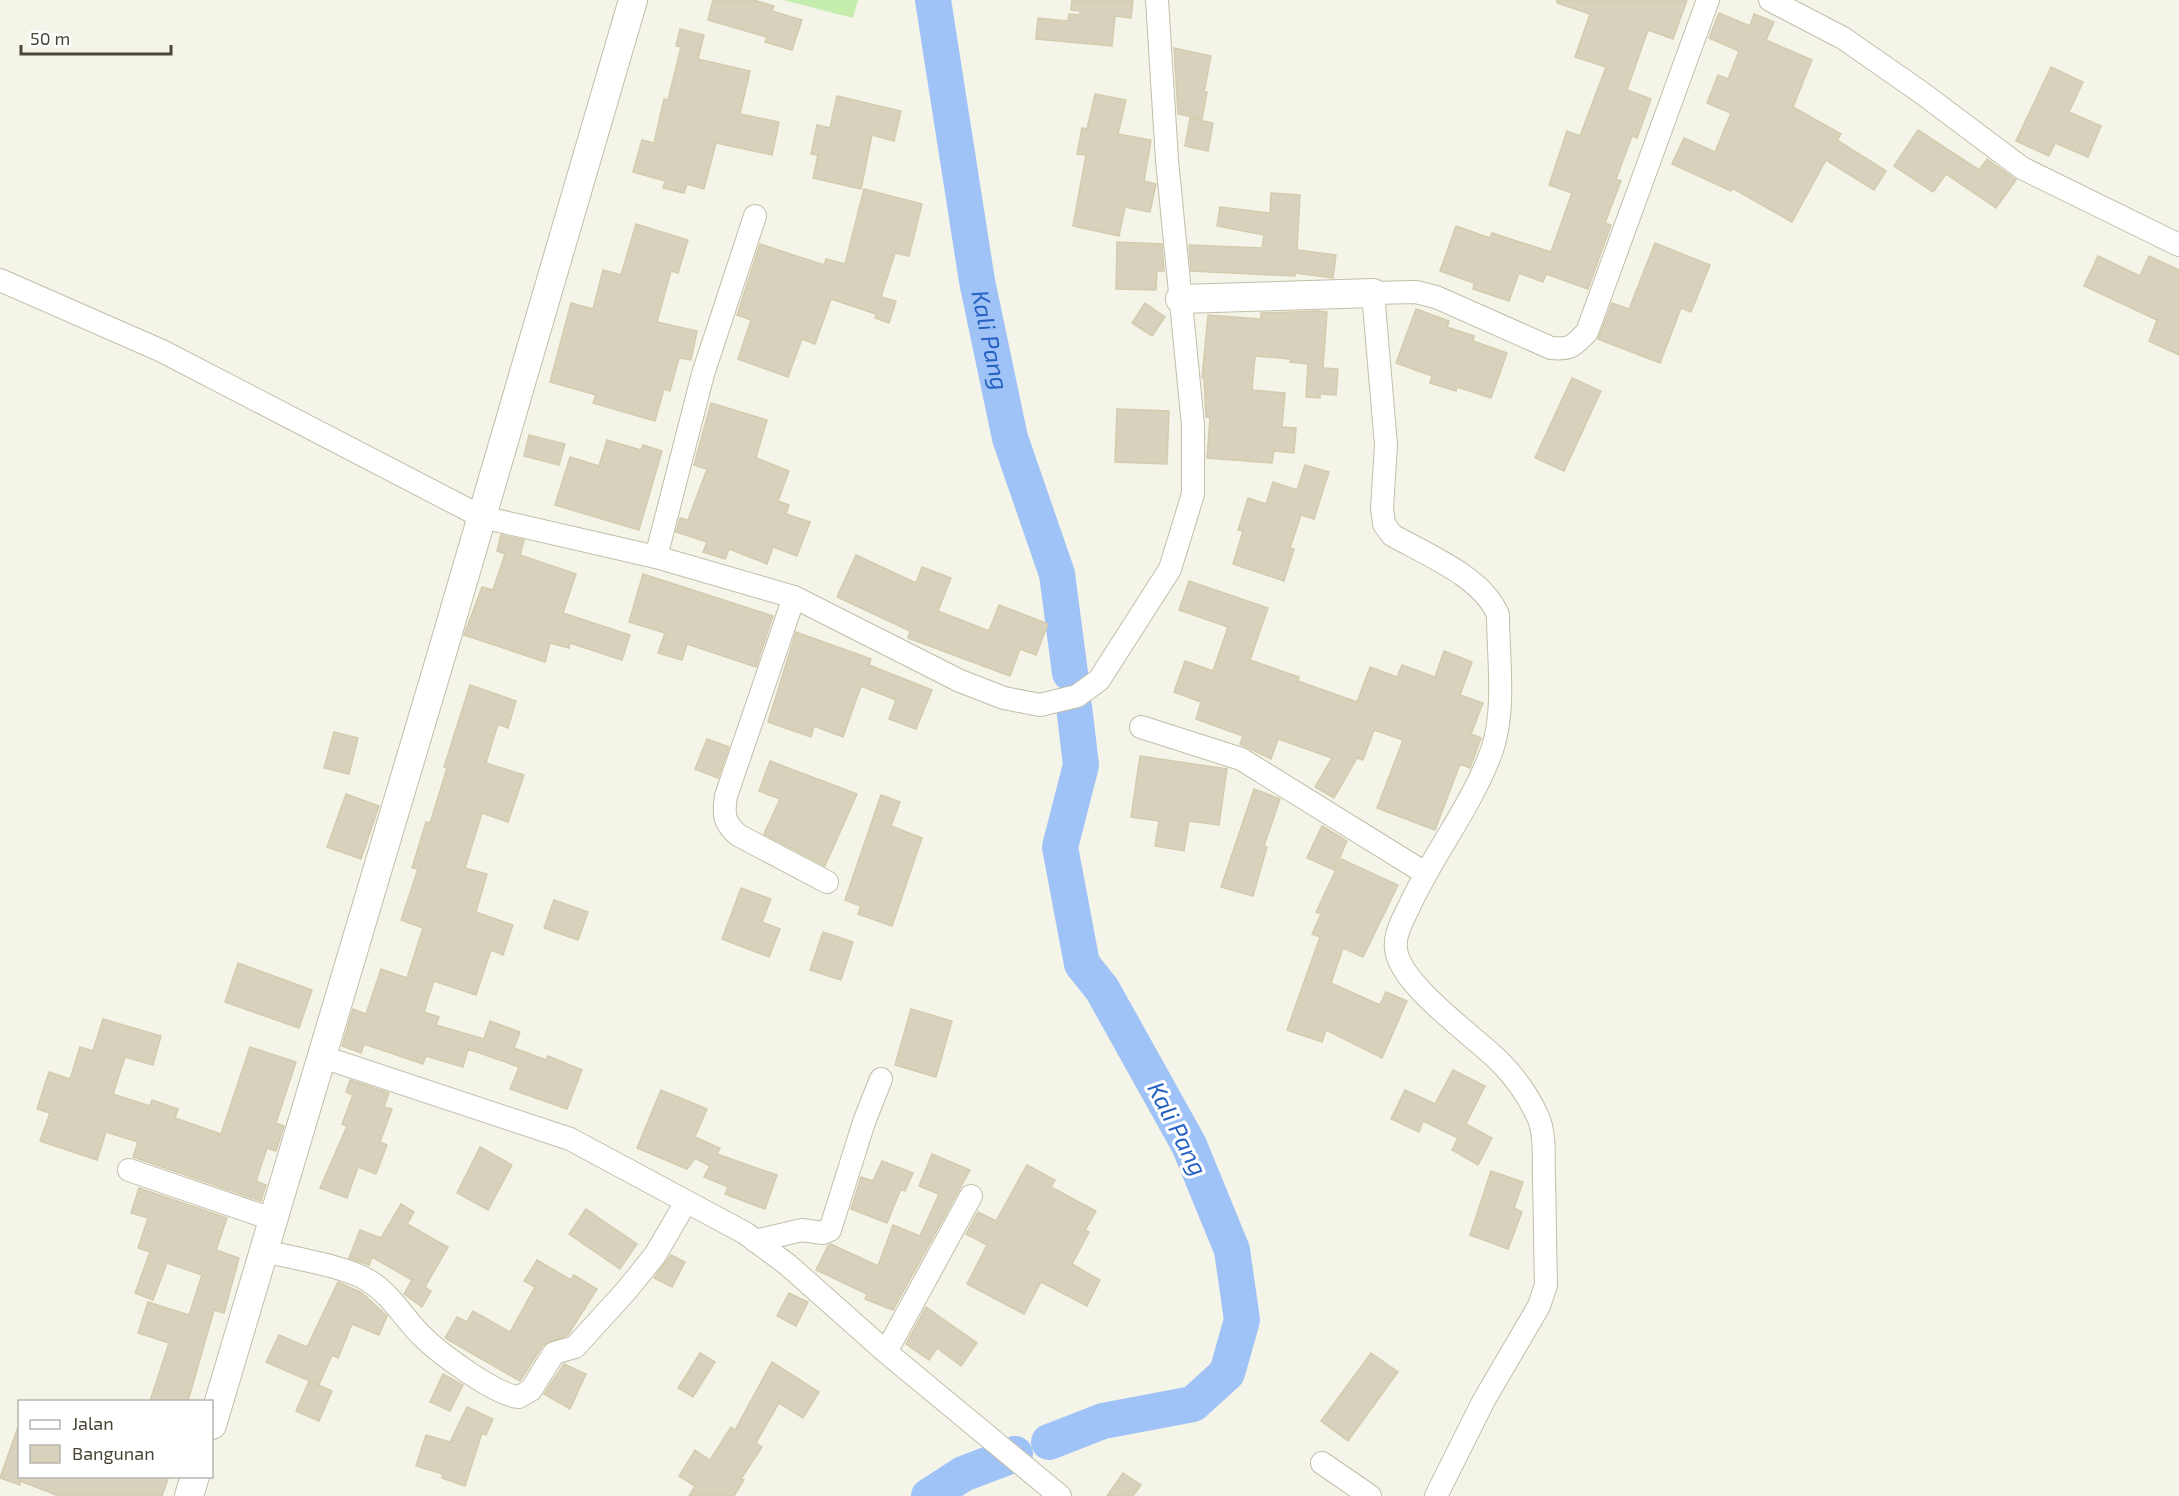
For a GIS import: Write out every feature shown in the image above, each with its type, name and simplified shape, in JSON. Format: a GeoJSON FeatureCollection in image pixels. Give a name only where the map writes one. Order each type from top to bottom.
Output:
{"type":"FeatureCollection","features":[{"type":"Feature","properties":{"kind":"street"},"geometry":{"type":"LineString","coordinates":[[213,1422],[482,518],[633,0]]}},
{"type":"Feature","properties":{"kind":"street"},"geometry":{"type":"LineString","coordinates":[[0,280],[162,351],[482,518],[656,557],[794,597],[960,681],[1004,698],[1040,705],[1077,696],[1099,680],[1170,569],[1193,494],[1192,424],[1167,160],[1157,0]]}},
{"type":"Feature","properties":{"kind":"street"},"geometry":{"type":"LineString","coordinates":[[1180,299],[1416,292],[1437,297],[1551,348],[1567,350],[1587,332],[1708,0]]}},
{"type":"Feature","properties":{"kind":"street"},"geometry":{"type":"LineString","coordinates":[[1770,0],[1843,38],[1922,93],[2022,168],[2179,245]]}},
{"type":"Feature","properties":{"kind":"street"},"geometry":{"type":"LineString","coordinates":[[656,557],[703,374],[755,216]]}},
{"type":"Feature","properties":{"kind":"street"},"geometry":{"type":"LineString","coordinates":[[1373,293],[1386,435],[1382,508],[1384,524],[1392,535],[1478,585],[1492,600],[1498,615],[1498,719],[1492,749],[1480,777],[1425,873],[1395,942],[1396,953],[1405,972],[1428,997],[1500,1062],[1526,1095],[1539,1120],[1543,1151],[1546,1285],[1539,1306],[1484,1400],[1436,1496]]}},
{"type":"Feature","properties":{"kind":"street"},"geometry":{"type":"LineString","coordinates":[[794,597],[726,796],[724,819],[728,827],[738,835],[827,882]]}},
{"type":"Feature","properties":{"kind":"street"},"geometry":{"type":"LineString","coordinates":[[1141,727],[1240,759],[1425,873]]}},
{"type":"Feature","properties":{"kind":"street"},"geometry":{"type":"LineString","coordinates":[[320,1056],[570,1139],[755,1241],[788,1265],[886,1352],[1060,1496]]}},
{"type":"Feature","properties":{"kind":"street"},"geometry":{"type":"LineString","coordinates":[[755,1241],[802,1230],[823,1233],[830,1230],[864,1122],[881,1079]]}},
{"type":"Feature","properties":{"kind":"street"},"geometry":{"type":"LineString","coordinates":[[129,1170],[272,1219]]}},
{"type":"Feature","properties":{"kind":"street"},"geometry":{"type":"LineString","coordinates":[[886,1352],[971,1196]]}},
{"type":"Feature","properties":{"kind":"street"},"geometry":{"type":"LineString","coordinates":[[264,1251],[368,1280],[393,1301],[423,1338],[458,1366],[503,1393],[519,1397],[531,1390],[554,1353],[575,1347],[626,1291],[656,1255],[686,1202]]}},
{"type":"Feature","properties":{"kind":"street"},"geometry":{"type":"LineString","coordinates":[[1322,1463],[1371,1496]]}},
{"type":"Feature","properties":{"kind":"street"},"geometry":{"type":"LineString","coordinates":[[189,1496],[194,1478]]}},
{"type":"Feature","properties":{"kind":"green space"},"geometry":{"type":"Polygon","coordinates":[[[783,0],[858,0],[853,18],[783,0]]]}},
{"type":"Feature","properties":{"kind":"building"},"geometry":{"type":"Polygon","coordinates":[[[713,0],[753,0],[774,6],[772,11],[802,20],[792,50],[765,42],[767,37],[708,20],[713,0]]]}},
{"type":"Feature","properties":{"kind":"building"},"geometry":{"type":"Polygon","coordinates":[[[1072,0],[1133,0],[1131,18],[1115,16],[1112,46],[1036,39],[1038,18],[1068,21],[1069,14],[1080,15],[1080,11],[1071,10],[1072,0]]]}},
{"type":"Feature","properties":{"kind":"building"},"geometry":{"type":"Polygon","coordinates":[[[1557,0],[1687,0],[1673,39],[1648,30],[1627,90],[1651,99],[1637,138],[1632,136],[1616,179],[1621,181],[1605,223],[1611,225],[1588,289],[1546,274],[1543,282],[1519,273],[1509,301],[1473,289],[1474,283],[1440,271],[1456,226],[1490,238],[1492,233],[1551,252],[1572,193],[1549,185],[1567,131],[1580,136],[1606,67],[1575,57],[1590,14],[1557,3],[1557,0]]]}},
{"type":"Feature","properties":{"kind":"building"},"geometry":{"type":"Polygon","coordinates":[[[1719,13],[1750,26],[1754,14],[1774,22],[1766,40],[1812,60],[1793,107],[1841,134],[1837,140],[1886,171],[1874,190],[1826,160],[1792,222],[1732,188],[1731,191],[1672,164],[1684,138],[1715,152],[1731,113],[1707,103],[1718,75],[1728,79],[1739,51],[1709,38],[1719,13]]]}},
{"type":"Feature","properties":{"kind":"building"},"geometry":{"type":"Polygon","coordinates":[[[680,29],[704,35],[698,59],[750,71],[740,114],[779,122],[772,155],[716,143],[704,189],[687,184],[684,193],[663,188],[665,181],[633,172],[642,140],[654,143],[664,99],[668,100],[681,47],[676,46],[680,29]]]}},
{"type":"Feature","properties":{"kind":"building"},"geometry":{"type":"Polygon","coordinates":[[[1174,48],[1211,56],[1204,92],[1207,92],[1202,119],[1178,114],[1174,48]]]}},
{"type":"Feature","properties":{"kind":"building"},"geometry":{"type":"Polygon","coordinates":[[[2051,67],[2083,82],[2069,112],[2101,126],[2088,157],[2055,143],[2049,156],[2016,141],[2051,67]]]}},
{"type":"Feature","properties":{"kind":"building"},"geometry":{"type":"Polygon","coordinates":[[[1095,94],[1126,100],[1118,134],[1151,140],[1144,181],[1156,184],[1150,212],[1125,207],[1119,236],[1073,226],[1086,155],[1077,154],[1082,128],[1087,129],[1095,94]]]}},
{"type":"Feature","properties":{"kind":"building"},"geometry":{"type":"Polygon","coordinates":[[[837,96],[901,111],[894,141],[872,135],[861,189],[813,178],[818,155],[811,154],[817,125],[830,128],[837,96]]]}},
{"type":"Feature","properties":{"kind":"building"},"geometry":{"type":"Polygon","coordinates":[[[1190,118],[1213,123],[1208,151],[1185,146],[1190,118]]]}},
{"type":"Feature","properties":{"kind":"building"},"geometry":{"type":"Polygon","coordinates":[[[1918,130],[1979,170],[1987,159],[2016,180],[1996,208],[1946,174],[1933,192],[1894,166],[1918,130]]]}},
{"type":"Feature","properties":{"kind":"building"},"geometry":{"type":"Polygon","coordinates":[[[864,189],[922,204],[909,256],[895,253],[881,297],[896,301],[889,323],[875,318],[876,314],[831,299],[815,344],[802,339],[788,377],[738,359],[751,320],[737,315],[760,244],[824,265],[826,259],[845,264],[864,189]]]}},
{"type":"Feature","properties":{"kind":"building"},"geometry":{"type":"Polygon","coordinates":[[[1271,193],[1300,195],[1297,250],[1336,255],[1333,278],[1295,273],[1295,276],[1191,271],[1189,245],[1262,248],[1264,235],[1217,226],[1220,207],[1270,213],[1271,193]]]}},
{"type":"Feature","properties":{"kind":"building"},"geometry":{"type":"Polygon","coordinates":[[[636,224],[688,240],[678,273],[671,271],[657,322],[697,331],[691,360],[679,358],[670,391],[664,389],[655,421],[593,403],[596,395],[550,382],[571,303],[593,309],[603,270],[621,275],[636,224]]]}},
{"type":"Feature","properties":{"kind":"building"},"geometry":{"type":"Polygon","coordinates":[[[1117,242],[1162,244],[1164,271],[1157,271],[1156,290],[1116,289],[1117,242]]]}},
{"type":"Feature","properties":{"kind":"building"},"geometry":{"type":"Polygon","coordinates":[[[1655,243],[1710,265],[1691,312],[1681,308],[1660,363],[1598,339],[1612,303],[1629,309],[1655,243]]]}},
{"type":"Feature","properties":{"kind":"building"},"geometry":{"type":"Polygon","coordinates":[[[2098,256],[2140,276],[2149,256],[2179,270],[2179,355],[2149,341],[2157,320],[2084,286],[2098,256]]]}},
{"type":"Feature","properties":{"kind":"building"},"geometry":{"type":"Polygon","coordinates":[[[1145,303],[1165,317],[1152,336],[1132,323],[1145,303]]]}},
{"type":"Feature","properties":{"kind":"building"},"geometry":{"type":"Polygon","coordinates":[[[1416,309],[1449,321],[1447,327],[1474,336],[1473,341],[1507,353],[1491,398],[1457,387],[1456,391],[1430,383],[1432,376],[1396,363],[1416,309]]]}},
{"type":"Feature","properties":{"kind":"building"},"geometry":{"type":"Polygon","coordinates":[[[1327,312],[1323,368],[1338,369],[1336,395],[1320,394],[1320,398],[1306,397],[1308,364],[1290,362],[1291,359],[1255,356],[1252,390],[1285,393],[1282,427],[1296,428],[1294,453],[1274,451],[1272,463],[1207,458],[1210,418],[1206,417],[1204,379],[1202,378],[1208,315],[1261,319],[1261,313],[1327,312]]]}},
{"type":"Feature","properties":{"kind":"building"},"geometry":{"type":"Polygon","coordinates":[[[1572,378],[1601,391],[1564,471],[1535,458],[1572,378]]]}},
{"type":"Feature","properties":{"kind":"building"},"geometry":{"type":"Polygon","coordinates":[[[711,403],[767,420],[756,458],[789,471],[778,501],[789,505],[786,514],[810,522],[797,556],[773,547],[767,564],[729,549],[725,559],[703,552],[707,542],[676,532],[680,518],[688,520],[707,469],[694,465],[711,403]]]}},
{"type":"Feature","properties":{"kind":"building"},"geometry":{"type":"Polygon","coordinates":[[[1117,409],[1169,411],[1167,464],[1115,462],[1117,409]]]}},
{"type":"Feature","properties":{"kind":"building"},"geometry":{"type":"Polygon","coordinates":[[[529,435],[565,444],[559,465],[524,456],[529,435]]]}},
{"type":"Feature","properties":{"kind":"building"},"geometry":{"type":"Polygon","coordinates":[[[607,440],[641,450],[643,445],[662,451],[639,530],[555,505],[570,457],[599,466],[607,440]]]}},
{"type":"Feature","properties":{"kind":"building"},"geometry":{"type":"Polygon","coordinates":[[[1305,465],[1329,472],[1314,519],[1301,515],[1290,548],[1294,549],[1284,581],[1233,564],[1243,531],[1238,530],[1248,498],[1266,504],[1273,482],[1297,490],[1305,465]]]}},
{"type":"Feature","properties":{"kind":"building"},"geometry":{"type":"Polygon","coordinates":[[[501,535],[524,540],[520,555],[576,574],[563,613],[630,635],[622,660],[570,643],[569,648],[550,643],[545,662],[464,635],[482,587],[493,590],[505,554],[497,551],[501,535]]]}},
{"type":"Feature","properties":{"kind":"building"},"geometry":{"type":"Polygon","coordinates":[[[856,555],[916,583],[922,567],[951,578],[938,611],[989,631],[999,605],[1048,624],[1036,655],[1020,649],[1010,676],[908,638],[910,631],[837,597],[856,555]]]}},
{"type":"Feature","properties":{"kind":"building"},"geometry":{"type":"Polygon","coordinates":[[[643,574],[773,616],[756,667],[687,644],[682,660],[658,653],[665,633],[629,622],[643,574]]]}},
{"type":"Feature","properties":{"kind":"building"},"geometry":{"type":"Polygon","coordinates":[[[1189,581],[1268,608],[1250,660],[1299,677],[1298,681],[1357,702],[1370,667],[1397,677],[1402,665],[1435,677],[1444,651],[1472,662],[1460,695],[1483,703],[1471,734],[1481,738],[1470,768],[1460,764],[1435,830],[1377,808],[1403,740],[1374,730],[1363,760],[1357,758],[1334,798],[1315,787],[1332,758],[1278,739],[1271,759],[1240,744],[1243,736],[1196,719],[1201,702],[1174,692],[1185,661],[1213,671],[1228,627],[1179,610],[1189,581]]]}},
{"type":"Feature","properties":{"kind":"building"},"geometry":{"type":"Polygon","coordinates":[[[796,632],[871,659],[869,665],[932,690],[916,729],[889,719],[896,700],[861,686],[843,737],[814,726],[811,737],[768,722],[796,632]]]}},
{"type":"Feature","properties":{"kind":"building"},"geometry":{"type":"Polygon","coordinates":[[[470,685],[516,701],[508,728],[498,724],[486,763],[524,775],[508,822],[482,813],[465,868],[487,874],[476,912],[513,925],[503,955],[491,950],[476,995],[434,981],[424,1012],[439,1017],[436,1025],[484,1039],[490,1021],[520,1032],[514,1048],[546,1060],[548,1056],[582,1070],[567,1109],[510,1089],[519,1067],[468,1049],[463,1067],[426,1056],[423,1064],[364,1044],[361,1053],[342,1046],[353,1009],[366,1014],[381,969],[407,978],[423,928],[401,920],[418,869],[412,868],[426,822],[430,823],[447,768],[444,767],[470,685]]]}},
{"type":"Feature","properties":{"kind":"building"},"geometry":{"type":"Polygon","coordinates":[[[334,732],[358,738],[349,774],[324,768],[334,732]]]}},
{"type":"Feature","properties":{"kind":"building"},"geometry":{"type":"Polygon","coordinates":[[[707,739],[729,747],[718,778],[695,769],[707,739]]]}},
{"type":"Feature","properties":{"kind":"building"},"geometry":{"type":"Polygon","coordinates":[[[1140,756],[1227,769],[1219,825],[1189,821],[1184,851],[1155,846],[1159,821],[1131,817],[1140,756]]]}},
{"type":"Feature","properties":{"kind":"building"},"geometry":{"type":"Polygon","coordinates":[[[770,761],[857,794],[825,866],[764,834],[780,799],[759,791],[770,761]]]}},
{"type":"Feature","properties":{"kind":"building"},"geometry":{"type":"Polygon","coordinates":[[[1254,789],[1280,799],[1264,846],[1267,847],[1253,896],[1221,887],[1254,789]]]}},
{"type":"Feature","properties":{"kind":"building"},"geometry":{"type":"Polygon","coordinates":[[[346,794],[379,806],[361,859],[327,847],[346,794]]]}},
{"type":"Feature","properties":{"kind":"building"},"geometry":{"type":"Polygon","coordinates":[[[881,795],[900,802],[891,826],[922,838],[892,926],[858,914],[861,906],[845,900],[881,795]]]}},
{"type":"Feature","properties":{"kind":"building"},"geometry":{"type":"Polygon","coordinates":[[[1322,826],[1347,841],[1334,870],[1307,858],[1322,826]]]}},
{"type":"Feature","properties":{"kind":"building"},"geometry":{"type":"Polygon","coordinates":[[[1341,859],[1398,885],[1363,957],[1343,948],[1331,983],[1380,1005],[1386,992],[1407,1001],[1382,1058],[1326,1030],[1322,1042],[1287,1030],[1320,937],[1312,934],[1321,914],[1316,912],[1341,859]]]}},
{"type":"Feature","properties":{"kind":"building"},"geometry":{"type":"Polygon","coordinates":[[[741,888],[771,899],[762,922],[780,929],[769,957],[722,939],[741,888]]]}},
{"type":"Feature","properties":{"kind":"building"},"geometry":{"type":"Polygon","coordinates":[[[554,900],[588,912],[578,940],[544,928],[554,900]]]}},
{"type":"Feature","properties":{"kind":"building"},"geometry":{"type":"Polygon","coordinates":[[[823,932],[853,942],[841,980],[810,970],[823,932]]]}},
{"type":"Feature","properties":{"kind":"building"},"geometry":{"type":"Polygon","coordinates":[[[238,963],[312,990],[299,1028],[225,1002],[238,963]]]}},
{"type":"Feature","properties":{"kind":"building"},"geometry":{"type":"Polygon","coordinates":[[[911,1009],[952,1021],[936,1077],[895,1065],[911,1009]]]}},
{"type":"Feature","properties":{"kind":"building"},"geometry":{"type":"Polygon","coordinates":[[[103,1019],[161,1036],[153,1065],[125,1057],[113,1094],[150,1106],[152,1100],[178,1109],[175,1118],[221,1134],[250,1047],[296,1062],[276,1123],[284,1126],[276,1151],[267,1148],[256,1181],[266,1185],[261,1201],[133,1157],[138,1142],[106,1132],[97,1160],[40,1141],[50,1113],[37,1109],[49,1072],[70,1079],[80,1047],[93,1051],[103,1019]]]}},
{"type":"Feature","properties":{"kind":"building"},"geometry":{"type":"Polygon","coordinates":[[[1453,1070],[1485,1086],[1466,1124],[1492,1138],[1478,1165],[1452,1150],[1458,1138],[1423,1121],[1419,1132],[1391,1119],[1405,1090],[1435,1104],[1453,1070]]]}},
{"type":"Feature","properties":{"kind":"building"},"geometry":{"type":"Polygon","coordinates":[[[350,1080],[389,1093],[384,1107],[392,1109],[380,1142],[387,1145],[376,1174],[358,1167],[347,1198],[320,1188],[347,1126],[342,1124],[353,1095],[346,1092],[350,1080]]]}},
{"type":"Feature","properties":{"kind":"building"},"geometry":{"type":"Polygon","coordinates":[[[661,1090],[707,1109],[695,1137],[720,1148],[717,1154],[777,1175],[765,1209],[725,1194],[728,1187],[704,1177],[710,1166],[695,1158],[687,1169],[637,1148],[661,1090]]]}},
{"type":"Feature","properties":{"kind":"building"},"geometry":{"type":"Polygon","coordinates":[[[480,1147],[512,1165],[488,1210],[457,1193],[480,1147]]]}},
{"type":"Feature","properties":{"kind":"building"},"geometry":{"type":"Polygon","coordinates":[[[932,1154],[970,1170],[893,1310],[865,1299],[867,1294],[816,1270],[831,1244],[878,1266],[893,1225],[920,1236],[939,1194],[919,1186],[932,1154]]]}},
{"type":"Feature","properties":{"kind":"building"},"geometry":{"type":"Polygon","coordinates":[[[882,1161],[913,1173],[905,1191],[901,1189],[887,1223],[851,1209],[861,1177],[873,1181],[882,1161]]]}},
{"type":"Feature","properties":{"kind":"building"},"geometry":{"type":"Polygon","coordinates":[[[1027,1165],[1055,1180],[1051,1187],[1096,1211],[1085,1230],[1089,1232],[1072,1264],[1100,1280],[1087,1306],[1041,1282],[1024,1314],[967,1284],[987,1245],[966,1234],[978,1212],[996,1221],[1027,1165]]]}},
{"type":"Feature","properties":{"kind":"building"},"geometry":{"type":"Polygon","coordinates":[[[1491,1171],[1523,1182],[1514,1208],[1522,1212],[1508,1249],[1470,1235],[1491,1171]]]}},
{"type":"Feature","properties":{"kind":"building"},"geometry":{"type":"Polygon","coordinates":[[[139,1188],[227,1218],[216,1250],[239,1258],[224,1313],[214,1310],[188,1400],[150,1400],[169,1343],[138,1333],[148,1302],[189,1315],[202,1275],[167,1263],[153,1300],[135,1293],[150,1252],[138,1248],[148,1218],[131,1213],[139,1188]]]}},
{"type":"Feature","properties":{"kind":"building"},"geometry":{"type":"Polygon","coordinates":[[[401,1204],[414,1212],[407,1224],[448,1247],[425,1287],[431,1291],[422,1307],[404,1294],[412,1280],[372,1257],[369,1265],[349,1258],[360,1230],[381,1238],[401,1204]]]}},
{"type":"Feature","properties":{"kind":"building"},"geometry":{"type":"Polygon","coordinates":[[[586,1209],[637,1244],[620,1269],[569,1234],[586,1209]]]}},
{"type":"Feature","properties":{"kind":"building"},"geometry":{"type":"Polygon","coordinates":[[[671,1255],[685,1262],[672,1287],[654,1278],[671,1255]]]}},
{"type":"Feature","properties":{"kind":"building"},"geometry":{"type":"Polygon","coordinates":[[[537,1260],[571,1280],[574,1275],[597,1289],[568,1335],[543,1345],[520,1381],[445,1338],[457,1317],[467,1322],[473,1311],[510,1332],[535,1287],[524,1281],[537,1260]]]}},
{"type":"Feature","properties":{"kind":"building"},"geometry":{"type":"Polygon","coordinates":[[[338,1282],[362,1293],[387,1316],[379,1335],[352,1324],[338,1358],[332,1355],[319,1385],[266,1362],[279,1335],[307,1347],[338,1282]]]}},
{"type":"Feature","properties":{"kind":"building"},"geometry":{"type":"Polygon","coordinates":[[[789,1293],[808,1302],[796,1326],[777,1316],[789,1293]]]}},
{"type":"Feature","properties":{"kind":"building"},"geometry":{"type":"Polygon","coordinates":[[[926,1307],[977,1343],[961,1366],[937,1348],[929,1360],[906,1344],[926,1307]]]}},
{"type":"Feature","properties":{"kind":"building"},"geometry":{"type":"Polygon","coordinates":[[[700,1353],[715,1362],[693,1397],[678,1388],[700,1353]]]}},
{"type":"Feature","properties":{"kind":"building"},"geometry":{"type":"Polygon","coordinates":[[[1371,1353],[1398,1372],[1348,1441],[1321,1421],[1371,1353]]]}},
{"type":"Feature","properties":{"kind":"building"},"geometry":{"type":"Polygon","coordinates":[[[772,1362],[819,1392],[803,1418],[779,1403],[756,1443],[762,1447],[741,1479],[744,1480],[734,1496],[689,1496],[695,1486],[679,1476],[695,1450],[710,1460],[731,1427],[735,1430],[772,1362]]]}},
{"type":"Feature","properties":{"kind":"building"},"geometry":{"type":"Polygon","coordinates":[[[564,1364],[586,1374],[570,1409],[544,1394],[564,1364]]]}},
{"type":"Feature","properties":{"kind":"building"},"geometry":{"type":"Polygon","coordinates":[[[443,1374],[463,1385],[450,1411],[430,1402],[443,1374]]]}},
{"type":"Feature","properties":{"kind":"building"},"geometry":{"type":"Polygon","coordinates":[[[309,1381],[332,1391],[319,1421],[296,1411],[309,1381]]]}},
{"type":"Feature","properties":{"kind":"building"},"geometry":{"type":"Polygon","coordinates":[[[467,1407],[493,1419],[486,1435],[482,1433],[465,1486],[442,1478],[443,1474],[416,1466],[426,1435],[450,1442],[467,1407]]]}},
{"type":"Feature","properties":{"kind":"building"},"geometry":{"type":"Polygon","coordinates":[[[18,1427],[18,1478],[168,1478],[162,1496],[59,1496],[20,1481],[20,1485],[0,1478],[18,1427]]]}},
{"type":"Feature","properties":{"kind":"building"},"geometry":{"type":"Polygon","coordinates":[[[1123,1473],[1141,1485],[1133,1496],[1107,1496],[1123,1473]]]}},
{"type":"Feature","properties":{"kind":"waterway","name":"Kali Pang"},"geometry":{"type":"LineString","coordinates":[[933,0],[977,281],[1010,438],[1057,574],[1070,673]]}},
{"type":"Feature","properties":{"kind":"waterway","name":"Kali Pang"},"geometry":{"type":"LineString","coordinates":[[1049,1442],[1103,1421],[1193,1404],[1227,1373],[1242,1320],[1232,1250],[1189,1145],[1102,989],[1082,964],[1060,847],[1081,765],[1074,706]]}},
{"type":"Feature","properties":{"kind":"waterway","name":"Kali Pang"},"geometry":{"type":"LineString","coordinates":[[929,1496],[963,1474],[1015,1454]]}}]}
